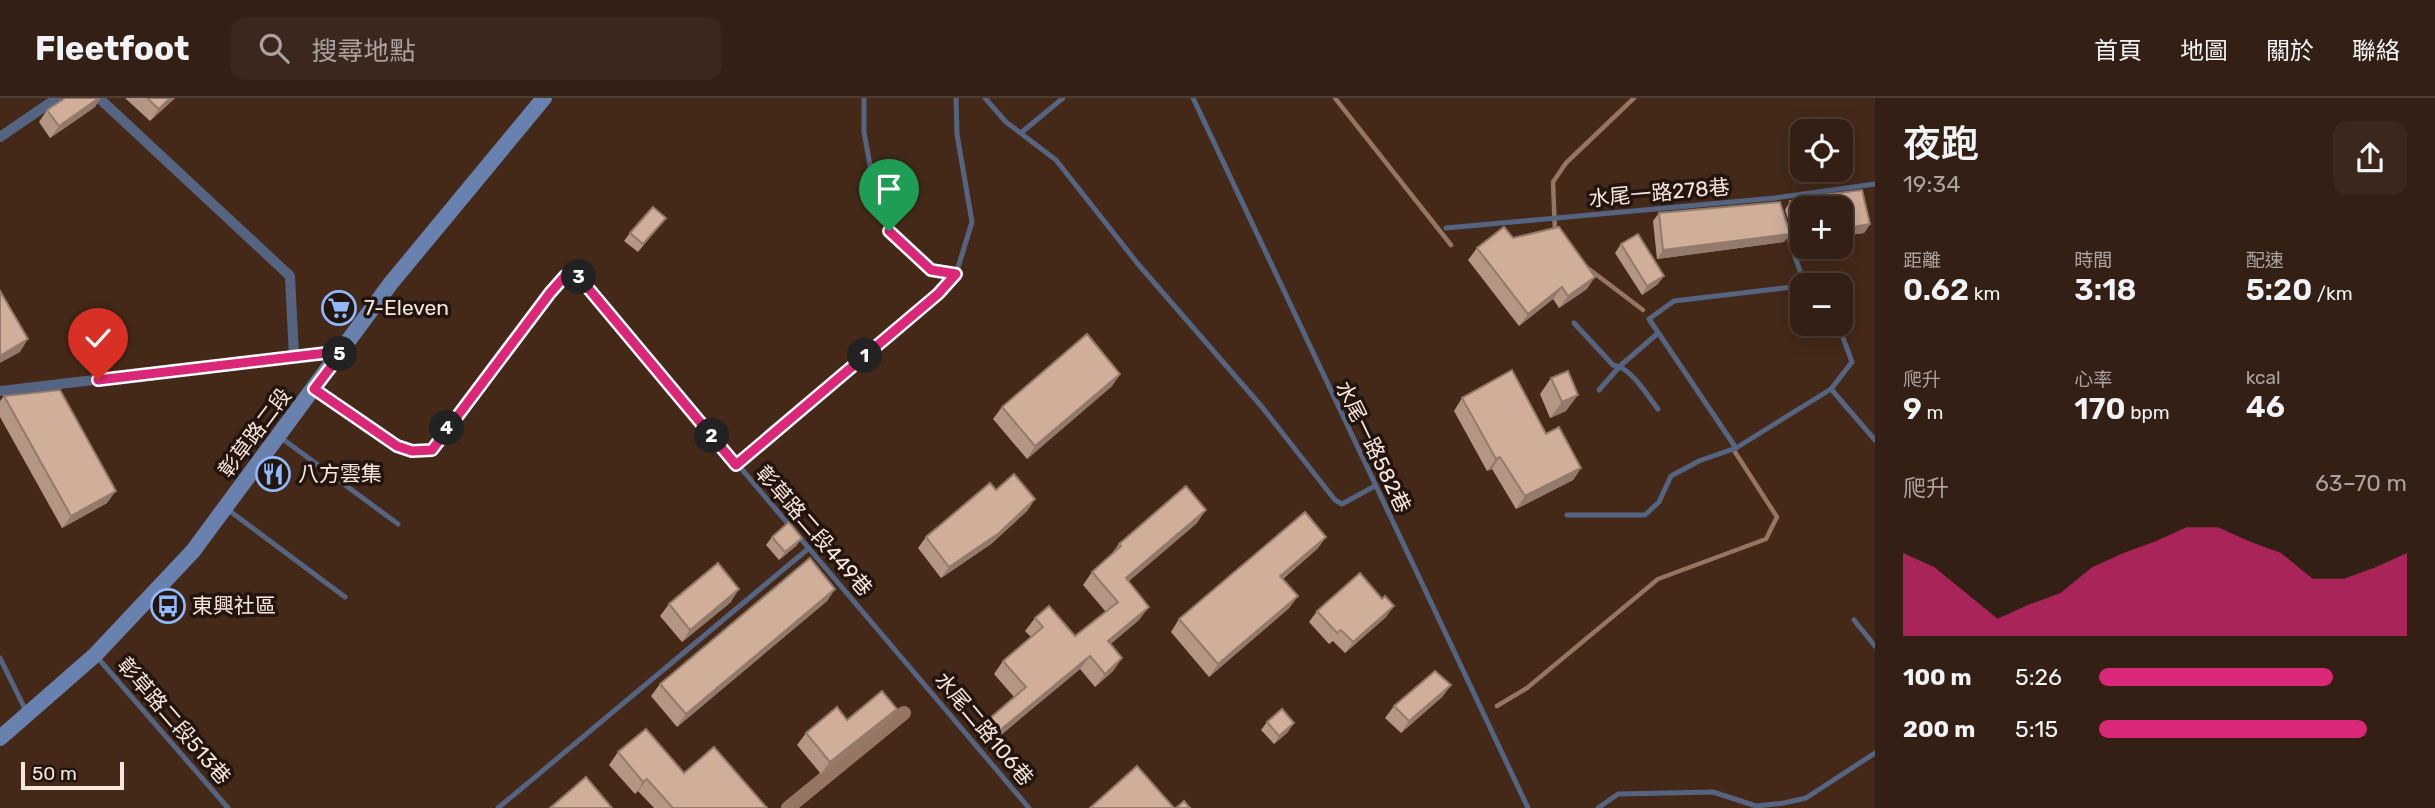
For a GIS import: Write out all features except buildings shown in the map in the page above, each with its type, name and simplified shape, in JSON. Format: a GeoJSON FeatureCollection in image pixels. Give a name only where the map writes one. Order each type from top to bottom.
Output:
{"type":"FeatureCollection","features":[{"type":"Feature","properties":{"kind":"street"},"geometry":{"type":"LineString","coordinates":[[0,136],[57,98]]}},
{"type":"Feature","properties":{"kind":"street"},"geometry":{"type":"LineString","coordinates":[[99,98],[290,275],[294,357]]}},
{"type":"Feature","properties":{"kind":"street","name":"彰草路二段"},"geometry":{"type":"LineString","coordinates":[[0,738],[95,654],[193,551],[391,283],[544,98]]}},
{"type":"Feature","properties":{"kind":"street"},"geometry":{"type":"LineString","coordinates":[[0,391],[343,351]]}},
{"type":"Feature","properties":{"kind":"lane"},"geometry":{"type":"LineString","coordinates":[[864,98],[863,132],[879,215],[903,247],[931,270],[956,274]]}},
{"type":"Feature","properties":{"kind":"lane"},"geometry":{"type":"LineString","coordinates":[[736,465],[938,294],[956,274],[972,222],[957,134],[956,98]]}},
{"type":"Feature","properties":{"kind":"lane"},"geometry":{"type":"LineString","coordinates":[[985,98],[1006,122],[1056,160],[1138,264],[1262,407],[1335,500],[1342,504],[1349,502],[1375,485]]}},
{"type":"Feature","properties":{"kind":"lane"},"geometry":{"type":"LineString","coordinates":[[1022,132],[1063,98]]}},
{"type":"Feature","properties":{"kind":"lane","name":"水尾一路582巷"},"geometry":{"type":"LineString","coordinates":[[1193,98],[1528,808]]}},
{"type":"Feature","properties":{"kind":"lane","name":"水尾一路278巷"},"geometry":{"type":"LineString","coordinates":[[1446,228],[1775,198],[1875,184]]}},
{"type":"Feature","properties":{"kind":"lane"},"geometry":{"type":"LineString","coordinates":[[1775,198],[1779,211]]}},
{"type":"Feature","properties":{"kind":"lane"},"geometry":{"type":"LineString","coordinates":[[1784,223],[1801,273]]}},
{"type":"Feature","properties":{"kind":"lane","name":"彰草路二段449巷"},"geometry":{"type":"LineString","coordinates":[[314,389],[397,446],[412,451],[432,450],[550,293],[565,276],[578,276],[736,465],[914,671]]}},
{"type":"Feature","properties":{"kind":"lane"},"geometry":{"type":"LineString","coordinates":[[1736,448],[1649,319],[1674,301],[1790,287]]}},
{"type":"Feature","properties":{"kind":"lane"},"geometry":{"type":"LineString","coordinates":[[1574,323],[1613,365],[1620,366],[1658,409]]}},
{"type":"Feature","properties":{"kind":"lane"},"geometry":{"type":"LineString","coordinates":[[1599,390],[1620,366],[1657,334]]}},
{"type":"Feature","properties":{"kind":"lane"},"geometry":{"type":"LineString","coordinates":[[1567,515],[1645,514],[1659,502],[1671,476],[1699,461],[1736,448],[1831,388],[1852,362],[1842,336]]}},
{"type":"Feature","properties":{"kind":"lane"},"geometry":{"type":"LineString","coordinates":[[1831,388],[1875,440]]}},
{"type":"Feature","properties":{"kind":"lane"},"geometry":{"type":"LineString","coordinates":[[278,436],[398,524]]}},
{"type":"Feature","properties":{"kind":"lane"},"geometry":{"type":"LineString","coordinates":[[225,508],[345,597]]}},
{"type":"Feature","properties":{"kind":"lane"},"geometry":{"type":"LineString","coordinates":[[498,808],[809,548]]}},
{"type":"Feature","properties":{"kind":"lane"},"geometry":{"type":"LineString","coordinates":[[1854,620],[1875,646]]}},
{"type":"Feature","properties":{"kind":"lane","name":"彰草路二段513巷"},"geometry":{"type":"LineString","coordinates":[[95,654],[228,808]]}},
{"type":"Feature","properties":{"kind":"lane"},"geometry":{"type":"LineString","coordinates":[[0,659],[27,713]]}},
{"type":"Feature","properties":{"kind":"lane","name":"水尾二路106巷"},"geometry":{"type":"LineString","coordinates":[[914,671],[1029,808]]}},
{"type":"Feature","properties":{"kind":"lane"},"geometry":{"type":"LineString","coordinates":[[1598,808],[1618,794],[1713,792],[1756,806],[1806,798],[1875,753]]}},
{"type":"Feature","properties":{"kind":"lane"},"geometry":{"type":"LineString","coordinates":[[1806,798],[1808,808]]}},
{"type":"Feature","properties":{"kind":"waterway"},"geometry":{"type":"LineString","coordinates":[[1335,98],[1451,245]]}},
{"type":"Feature","properties":{"kind":"waterway"},"geometry":{"type":"LineString","coordinates":[[1555,232],[1553,182],[1566,163],[1634,98]]}},
{"type":"Feature","properties":{"kind":"waterway"},"geometry":{"type":"LineString","coordinates":[[1585,266],[1643,310]]}},
{"type":"Feature","properties":{"kind":"waterway"},"geometry":{"type":"LineString","coordinates":[[1497,706],[1527,688],[1658,579],[1766,539],[1777,517],[1735,452]]}},
{"type":"Feature","properties":{"kind":"waterway"},"geometry":{"type":"LineString","coordinates":[[788,808],[904,713]]}},
{"type":"Feature","properties":{"kind":"place","name":"7-Eleven"},"geometry":{"type":"Point","coordinates":[339,308]}},
{"type":"Feature","properties":{"kind":"place","name":"八方雲集"},"geometry":{"type":"Point","coordinates":[273,474]}},
{"type":"Feature","properties":{"kind":"place","name":"東興社區"},"geometry":{"type":"Point","coordinates":[168,606]}},
{"type":"Feature","properties":{"kind":"route"},"geometry":{"type":"LineString","coordinates":[[98,380],[343,351],[314,389],[397,446],[412,451],[432,450],[550,293],[565,276],[578,276],[593,290],[736,465],[938,294],[956,274],[931,270],[921,259],[903,247],[889,231]]}}]}
